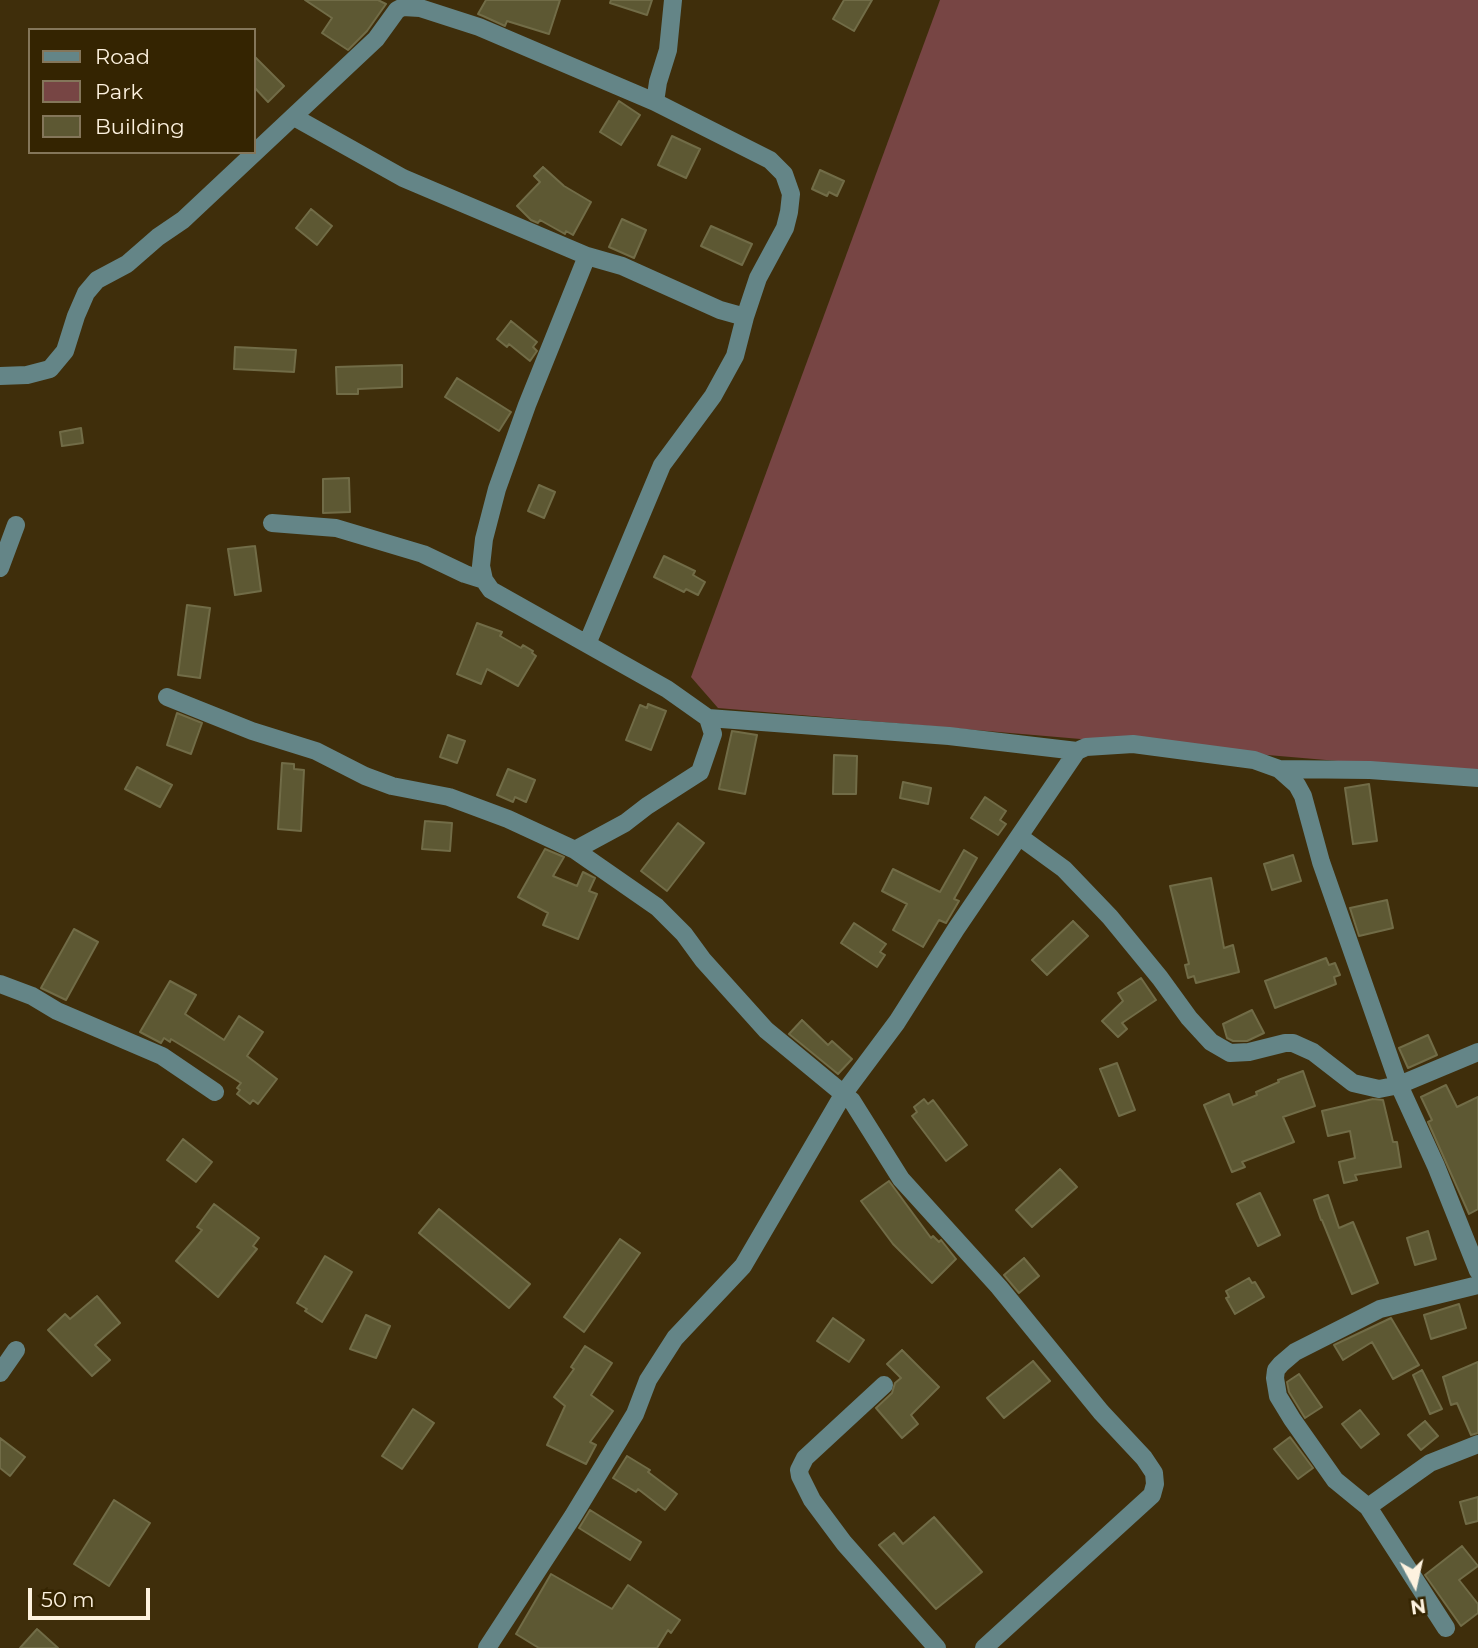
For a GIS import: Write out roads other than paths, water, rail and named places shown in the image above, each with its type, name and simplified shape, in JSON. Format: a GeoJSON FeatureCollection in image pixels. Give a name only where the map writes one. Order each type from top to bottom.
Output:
{"type":"FeatureCollection","features":[{"type":"Feature","properties":{"kind":"street"},"geometry":{"type":"LineString","coordinates":[[655,102],[668,50],[673,0]]}},
{"type":"Feature","properties":{"kind":"street"},"geometry":{"type":"LineString","coordinates":[[256,152],[376,39],[397,10],[410,5],[479,27],[655,102],[770,160],[785,174],[791,194],[786,228],[758,278],[735,356],[713,396],[662,465],[587,644]]}},
{"type":"Feature","properties":{"kind":"street"},"geometry":{"type":"LineString","coordinates":[[294,117],[403,178],[587,256],[622,266],[720,310],[745,317]]}},
{"type":"Feature","properties":{"kind":"street"},"geometry":{"type":"LineString","coordinates":[[0,376],[27,375],[50,369],[65,351],[86,293],[97,280],[127,264],[183,220],[254,154]]}},
{"type":"Feature","properties":{"kind":"street"},"geometry":{"type":"LineString","coordinates":[[587,256],[527,405],[497,489],[484,539],[481,566],[484,580],[491,590],[667,689],[708,718],[949,736],[1077,751],[1101,745],[1133,744],[1254,760],[1279,769],[1370,770],[1478,778]]}},
{"type":"Feature","properties":{"kind":"street"},"geometry":{"type":"LineString","coordinates":[[272,523],[336,528],[423,554],[484,580]]}},
{"type":"Feature","properties":{"kind":"street"},"geometry":{"type":"LineString","coordinates":[[0,568],[16,525]]}},
{"type":"Feature","properties":{"kind":"street"},"geometry":{"type":"LineString","coordinates":[[167,697],[252,731],[316,751],[391,786],[449,797],[508,819],[575,850],[657,907],[684,934],[702,960],[766,1030],[852,1101],[901,1179],[999,1287],[1154,1473],[1156,1484],[1152,1495],[984,1648]]}},
{"type":"Feature","properties":{"kind":"street"},"geometry":{"type":"LineString","coordinates":[[575,850],[625,823],[699,772],[713,734],[708,718]]}},
{"type":"Feature","properties":{"kind":"street"},"geometry":{"type":"LineString","coordinates":[[487,1648],[573,1516],[628,1425],[648,1380],[675,1338],[743,1266],[844,1093],[897,1023],[956,929],[1077,751]]}},
{"type":"Feature","properties":{"kind":"street"},"geometry":{"type":"LineString","coordinates":[[1279,769],[1297,785],[1303,796],[1321,862],[1399,1085],[1436,1166],[1478,1270]]}},
{"type":"Feature","properties":{"kind":"street"},"geometry":{"type":"LineString","coordinates":[[1020,837],[1064,869],[1110,917],[1189,1018],[1211,1042],[1230,1053],[1249,1052],[1285,1043],[1293,1044],[1313,1052],[1353,1083],[1379,1089],[1399,1085],[1478,1052]]}},
{"type":"Feature","properties":{"kind":"street"},"geometry":{"type":"LineString","coordinates":[[0,984],[32,996],[57,1012],[162,1056],[215,1092]]}},
{"type":"Feature","properties":{"kind":"street"},"geometry":{"type":"LineString","coordinates":[[1446,1628],[1368,1507],[1335,1480],[1292,1419],[1278,1395],[1276,1370],[1295,1352],[1380,1309],[1478,1285]]}},
{"type":"Feature","properties":{"kind":"street"},"geometry":{"type":"LineString","coordinates":[[0,1373],[16,1350]]}},
{"type":"Feature","properties":{"kind":"street"},"geometry":{"type":"LineString","coordinates":[[884,1385],[805,1458],[799,1470],[800,1476],[812,1500],[844,1543],[937,1648]]}},
{"type":"Feature","properties":{"kind":"street"},"geometry":{"type":"LineString","coordinates":[[1368,1507],[1430,1463],[1478,1444]]}}]}
